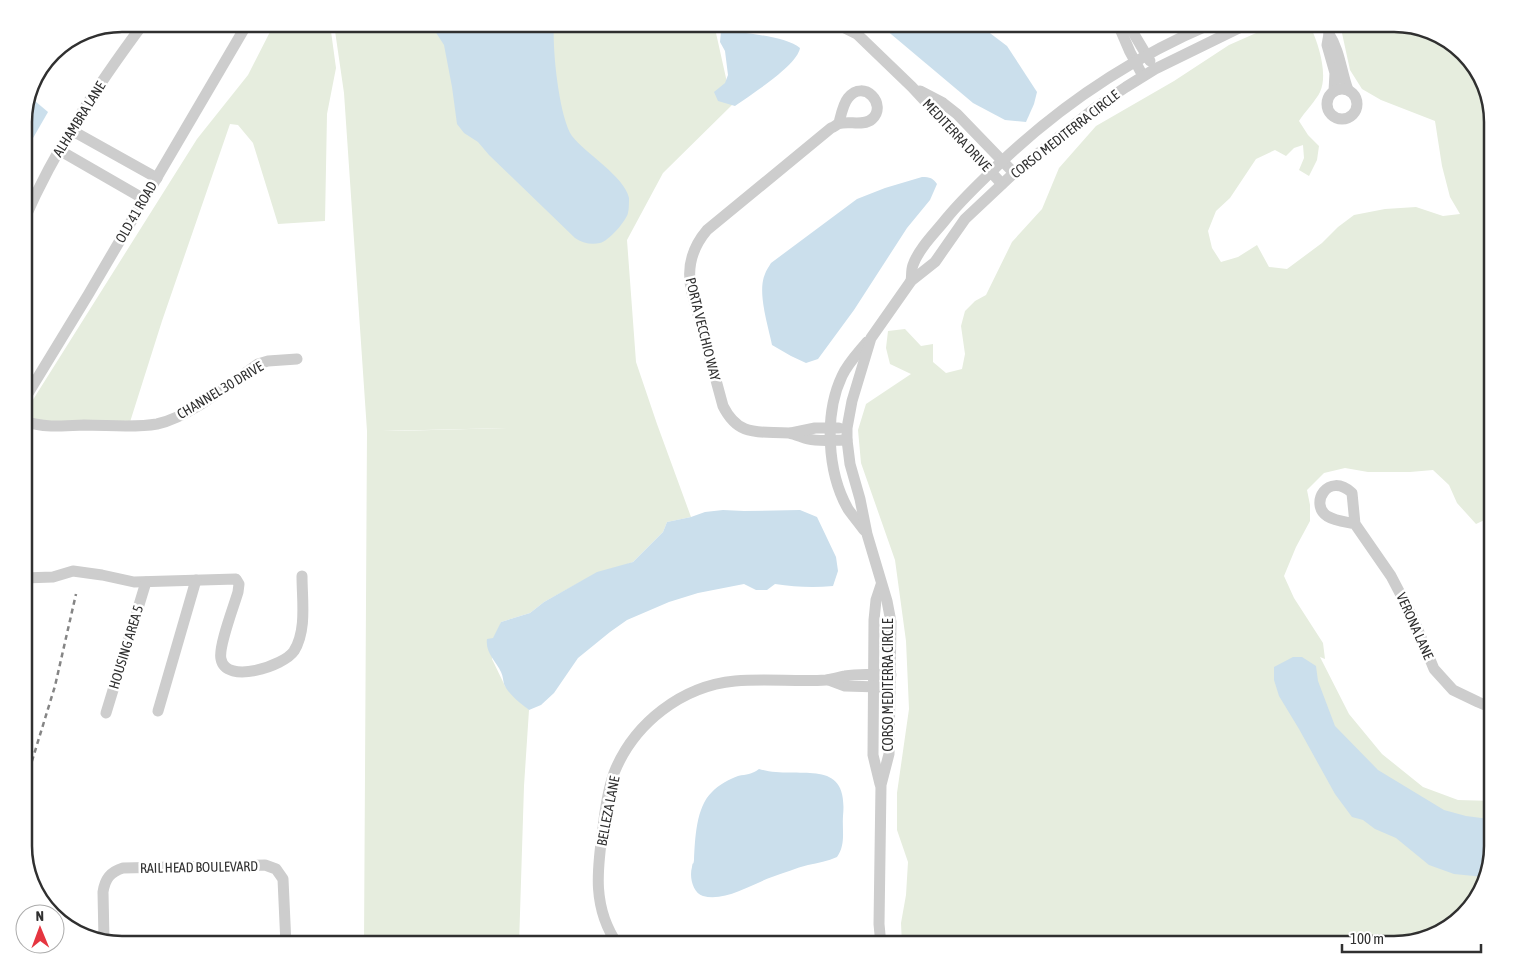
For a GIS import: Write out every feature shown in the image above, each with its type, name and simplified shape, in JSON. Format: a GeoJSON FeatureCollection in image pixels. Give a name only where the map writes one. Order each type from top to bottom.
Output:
{"type":"FeatureCollection","features":[{"type":"Feature","properties":{"kind":"street","name":"ALHAMBRA LANE"},"geometry":{"type":"LineString","coordinates":[[33,200],[71,130],[108,71],[137,32]]}},
{"type":"Feature","properties":{"kind":"street","name":"OLD 41 ROAD"},"geometry":{"type":"LineString","coordinates":[[33,385],[242,32]]}},
{"type":"Feature","properties":{"kind":"street","name":"MEDITERRA DRIVE"},"geometry":{"type":"LineString","coordinates":[[853,32],[912,87],[1002,184]]}},
{"type":"Feature","properties":{"kind":"street"},"geometry":{"type":"LineString","coordinates":[[1122,32],[1143,76]]}},
{"type":"Feature","properties":{"kind":"street"},"geometry":{"type":"LineString","coordinates":[[1133,32],[1155,69]]}},
{"type":"Feature","properties":{"kind":"street","name":"CORSO MEDITERRA CIRCLE"},"geometry":{"type":"LineString","coordinates":[[911,280],[913,266],[922,250],[959,203],[1049,119],[1146,55],[1192,32]]}},
{"type":"Feature","properties":{"kind":"street","name":"CORSO MEDITERRA CIRCLE"},"geometry":{"type":"LineString","coordinates":[[880,936],[881,785],[889,754],[891,622],[850,464],[847,434],[852,401],[871,338],[911,280],[935,262],[965,219],[1014,173],[1095,108],[1143,76],[1231,32]]}},
{"type":"Feature","properties":{"kind":"street"},"geometry":{"type":"LineString","coordinates":[[1329,32],[1327,45],[1335,72],[1334,91]]}},
{"type":"Feature","properties":{"kind":"street"},"geometry":{"type":"LineString","coordinates":[[1330,32],[1335,43],[1343,77],[1348,90],[1354,95],[1357,105],[1353,115],[1344,120],[1332,117],[1326,108],[1327,99],[1334,91],[1340,89],[1348,90]]}},
{"type":"Feature","properties":{"kind":"street","name":"MEDITERRA DRIVE"},"geometry":{"type":"LineString","coordinates":[[912,87],[943,103],[958,114],[1014,173]]}},
{"type":"Feature","properties":{"kind":"street","name":"PORTA VECCHIO WAY"},"geometry":{"type":"LineString","coordinates":[[839,123],[802,151],[707,230],[695,247],[689,266],[692,292],[722,406],[737,425],[751,432],[791,433],[811,439],[831,434],[847,434]]}},
{"type":"Feature","properties":{"kind":"street"},"geometry":{"type":"LineString","coordinates":[[71,130],[156,178]]}},
{"type":"Feature","properties":{"kind":"street"},"geometry":{"type":"LineString","coordinates":[[59,150],[144,199]]}},
{"type":"Feature","properties":{"kind":"street"},"geometry":{"type":"LineString","coordinates":[[867,534],[849,511],[838,487],[833,465],[831,434],[834,402],[842,376],[852,360],[871,338]]}},
{"type":"Feature","properties":{"kind":"street","name":"CHANNEL 30 DRIVE"},"geometry":{"type":"LineString","coordinates":[[33,424],[138,426],[158,424],[200,404],[258,364],[268,361],[297,359]]}},
{"type":"Feature","properties":{"kind":"street","name":"VERONA LANE"},"geometry":{"type":"LineString","coordinates":[[1354,524],[1391,576],[1434,669],[1453,690],[1484,705]]}},
{"type":"Feature","properties":{"kind":"street"},"geometry":{"type":"LineString","coordinates":[[33,578],[53,577],[73,571],[102,575],[124,581],[146,582],[234,578],[238,581],[238,592],[220,656],[227,668],[244,672],[277,664],[291,655],[301,632],[302,576]]}},
{"type":"Feature","properties":{"kind":"street"},"geometry":{"type":"LineString","coordinates":[[158,711],[196,580]]}},
{"type":"Feature","properties":{"kind":"street","name":"HOUSING AREA 5"},"geometry":{"type":"LineString","coordinates":[[106,713],[146,582]]}},
{"type":"Feature","properties":{"kind":"street","name":"CORSO MEDITERRA CIRCLE"},"geometry":{"type":"LineString","coordinates":[[881,585],[876,600],[874,620],[873,755],[881,785]]}},
{"type":"Feature","properties":{"kind":"street","name":"BELLEZA LANE"},"geometry":{"type":"LineString","coordinates":[[612,936],[602,912],[598,890],[598,866],[606,809],[611,783],[620,760],[636,736],[653,718],[664,709],[704,687],[733,681],[755,679],[827,680],[845,686],[874,681],[890,675]]}},
{"type":"Feature","properties":{"kind":"street","name":"BELLEZA LANE"},"geometry":{"type":"LineString","coordinates":[[874,681],[890,687]]}},
{"type":"Feature","properties":{"kind":"street","name":"RAIL HEAD BOULEVARD"},"geometry":{"type":"LineString","coordinates":[[104,934],[102,892],[109,876],[117,870],[123,868],[265,865],[276,869],[283,879],[286,936]]}},
{"type":"Feature","properties":{"kind":"green space"},"geometry":{"type":"Polygon","coordinates":[[[270,32],[331,32],[336,68],[327,114],[325,221],[278,224],[253,143],[238,125],[230,124],[162,321],[130,422],[96,427],[33,428],[33,400],[197,139],[248,75],[270,32]]]}},
{"type":"Feature","properties":{"kind":"green space"},"geometry":{"type":"Polygon","coordinates":[[[335,32],[716,32],[732,105],[663,173],[627,240],[636,362],[691,517],[667,522],[663,532],[633,562],[582,581],[544,602],[530,613],[501,622],[492,659],[505,686],[529,710],[524,786],[519,936],[364,936],[367,431],[344,93],[335,32]],[[507,428],[382,431],[395,431],[507,428]]]}},
{"type":"Feature","properties":{"kind":"green space"},"geometry":{"type":"Polygon","coordinates":[[[1258,32],[1313,32],[1322,61],[1323,77],[1320,92],[1299,121],[1308,135],[1319,146],[1317,160],[1309,176],[1299,170],[1304,158],[1303,145],[1294,148],[1286,156],[1275,150],[1256,159],[1230,198],[1216,211],[1208,231],[1212,248],[1221,262],[1238,257],[1257,245],[1269,267],[1287,269],[1322,243],[1338,227],[1354,215],[1385,209],[1416,207],[1443,216],[1460,214],[1450,197],[1442,166],[1435,121],[1381,100],[1362,89],[1350,70],[1342,32],[1394,32],[1429,39],[1454,55],[1462,63],[1480,94],[1484,117],[1484,520],[1476,524],[1457,503],[1449,485],[1433,470],[1368,472],[1345,468],[1324,473],[1307,490],[1310,505],[1310,521],[1296,547],[1284,576],[1294,598],[1323,643],[1325,659],[1320,657],[1349,714],[1382,754],[1423,787],[1458,800],[1484,801],[1484,852],[1480,875],[1462,906],[1449,918],[1429,930],[1406,936],[902,936],[901,923],[906,895],[908,862],[897,830],[897,793],[909,709],[906,641],[895,560],[861,463],[858,430],[866,404],[911,374],[890,364],[886,348],[888,331],[905,329],[921,346],[933,344],[933,362],[946,373],[962,369],[965,354],[961,326],[965,311],[975,301],[986,295],[1012,242],[1042,209],[1059,168],[1096,126],[1174,81],[1229,45],[1258,32]]]}},
{"type":"Feature","properties":{"kind":"water"},"geometry":{"type":"Polygon","coordinates":[[[436,32],[554,32],[557,82],[567,127],[578,143],[620,182],[629,198],[627,217],[608,239],[593,244],[575,238],[489,155],[478,142],[464,133],[457,124],[444,45],[436,32]]]}},
{"type":"Feature","properties":{"kind":"water"},"geometry":{"type":"Polygon","coordinates":[[[721,32],[731,32],[784,40],[800,48],[791,63],[761,88],[735,106],[718,101],[714,92],[725,83],[728,75],[725,51],[720,42],[721,32]]]}},
{"type":"Feature","properties":{"kind":"water"},"geometry":{"type":"Polygon","coordinates":[[[889,32],[989,32],[1007,46],[1037,92],[1026,122],[1005,120],[973,103],[889,32]]]}},
{"type":"Feature","properties":{"kind":"water"},"geometry":{"type":"Polygon","coordinates":[[[36,102],[48,112],[33,138],[33,111],[36,102]]]}},
{"type":"Feature","properties":{"kind":"water"},"geometry":{"type":"Polygon","coordinates":[[[922,177],[931,178],[937,184],[930,200],[907,228],[854,310],[818,359],[806,363],[772,345],[762,290],[765,273],[771,263],[857,199],[922,177]]]}},
{"type":"Feature","properties":{"kind":"water"},"geometry":{"type":"Polygon","coordinates":[[[723,510],[800,510],[817,517],[836,557],[838,571],[833,586],[804,587],[775,584],[767,590],[756,590],[744,584],[698,593],[669,602],[627,620],[610,632],[578,658],[554,693],[541,705],[529,710],[506,688],[502,674],[489,653],[487,644],[487,639],[493,638],[501,622],[530,613],[544,602],[597,572],[633,562],[663,532],[667,522],[705,512],[723,510]]]}},
{"type":"Feature","properties":{"kind":"water"},"geometry":{"type":"Polygon","coordinates":[[[1293,657],[1302,657],[1316,666],[1318,681],[1335,726],[1378,770],[1444,810],[1484,818],[1484,852],[1479,877],[1454,874],[1429,865],[1396,838],[1375,829],[1363,820],[1352,817],[1335,794],[1279,696],[1274,680],[1274,667],[1293,657]]]}},
{"type":"Feature","properties":{"kind":"water"},"geometry":{"type":"Polygon","coordinates":[[[759,769],[774,772],[818,774],[829,777],[838,784],[843,797],[843,837],[840,852],[837,857],[827,861],[794,869],[720,897],[703,896],[694,888],[691,871],[694,860],[697,824],[703,806],[712,792],[721,785],[735,777],[759,769]]]}},
{"type":"Feature","properties":{"kind":"railway"},"geometry":{"type":"LineString","coordinates":[[33,758],[55,686],[76,594]]}}]}
